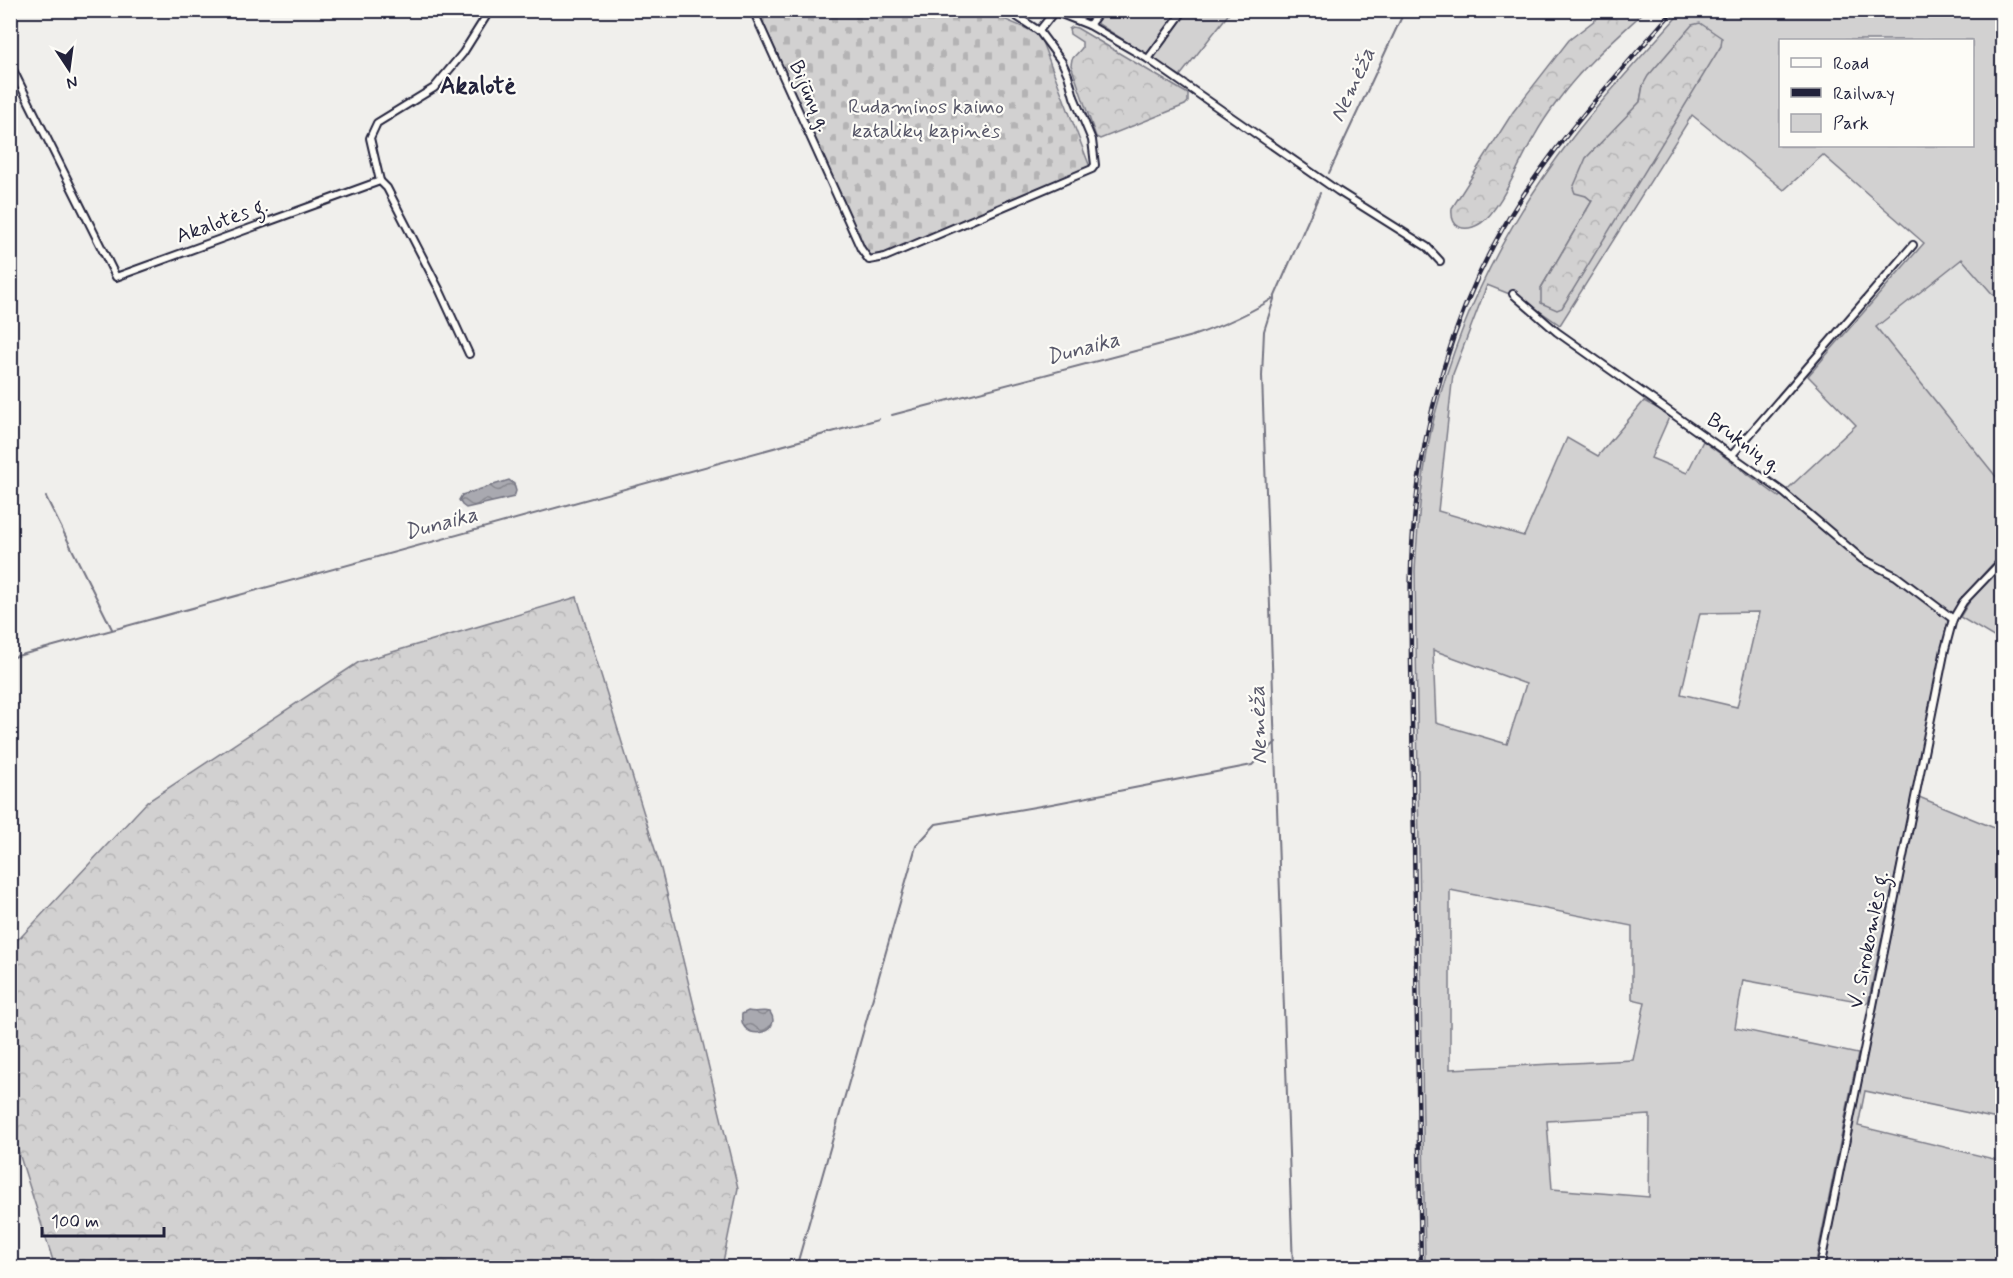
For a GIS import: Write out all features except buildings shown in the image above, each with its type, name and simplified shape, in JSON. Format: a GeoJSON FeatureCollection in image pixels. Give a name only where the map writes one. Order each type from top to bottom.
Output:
{"type":"FeatureCollection","features":[{"type":"Feature","properties":{"kind":"street"},"geometry":{"type":"LineString","coordinates":[[468,354],[440,291],[387,188],[380,182],[370,138],[377,123],[434,88],[463,53],[490,10]]}},
{"type":"Feature","properties":{"kind":"street","name":"Bijūnų g."},"geometry":{"type":"LineString","coordinates":[[753,10],[861,249],[869,260],[885,257],[1092,170],[1095,165],[1092,140],[1074,97],[1068,75],[1062,62],[1039,31]]}},
{"type":"Feature","properties":{"kind":"street"},"geometry":{"type":"LineString","coordinates":[[1007,10],[1039,31],[1053,11],[1089,25],[1148,58],[1338,191],[1427,247],[1440,261]]}},
{"type":"Feature","properties":{"kind":"street"},"geometry":{"type":"LineString","coordinates":[[1089,25],[1101,10]]}},
{"type":"Feature","properties":{"kind":"street"},"geometry":{"type":"LineString","coordinates":[[1148,58],[1184,10]]}},
{"type":"Feature","properties":{"kind":"street","name":"Akalotės g."},"geometry":{"type":"LineString","coordinates":[[10,64],[116,277],[380,182]]}},
{"type":"Feature","properties":{"kind":"street"},"geometry":{"type":"LineString","coordinates":[[1732,455],[1913,245]]}},
{"type":"Feature","properties":{"kind":"street","name":"Bruknių g."},"geometry":{"type":"LineString","coordinates":[[1513,294],[1557,332],[1783,492],[1862,560],[1896,576],[1953,619]]}},
{"type":"Feature","properties":{"kind":"street","name":"V. Sirokomlės g."},"geometry":{"type":"LineString","coordinates":[[1820,1268],[1945,649],[1953,619],[1968,596],[2002,561]]}},
{"type":"Feature","properties":{"kind":"shaded area"},"geometry":{"type":"Polygon","coordinates":[[[1963,259],[2002,305],[2002,484],[1876,327],[1963,259]]]}},
{"type":"Feature","properties":{"kind":"green space"},"geometry":{"type":"Polygon","coordinates":[[[1608,10],[1645,11],[1611,42],[1568,87],[1540,127],[1503,196],[1488,217],[1469,228],[1456,225],[1453,221],[1452,208],[1513,112],[1569,40],[1608,10]]]}},
{"type":"Feature","properties":{"kind":"green space","name":"Rudaminos kaimo katalikų kapinės"},"geometry":{"type":"Polygon","coordinates":[[[758,11],[985,11],[1039,34],[1090,167],[880,257],[873,257],[866,253],[758,11]]]}},
{"type":"Feature","properties":{"kind":"green space"},"geometry":{"type":"Polygon","coordinates":[[[1067,11],[1231,11],[1180,76],[1089,18],[1067,11]]]}},
{"type":"Feature","properties":{"kind":"green space"},"geometry":{"type":"Polygon","coordinates":[[[1682,11],[2002,11],[2002,305],[1962,259],[1876,327],[2002,484],[2002,554],[1979,578],[1949,623],[1868,1003],[1743,980],[1735,1028],[1858,1054],[1815,1267],[1425,1268],[1415,571],[1426,456],[1445,380],[1472,306],[1489,270],[1527,202],[1572,138],[1682,11]],[[1721,46],[1643,85],[1640,102],[1586,159],[1586,196],[1592,201],[1541,288],[1721,46]],[[1692,115],[1560,325],[1522,299],[1487,285],[1453,374],[1438,511],[1524,536],[1567,438],[1598,456],[1644,401],[1670,415],[1651,458],[1687,473],[1703,441],[1779,497],[1856,425],[1808,376],[1924,243],[1823,155],[1784,190],[1692,115]],[[1759,612],[1700,613],[1681,694],[1737,707],[1759,612]],[[1433,650],[1436,723],[1507,744],[1526,684],[1433,650]],[[1450,890],[1450,1069],[1633,1060],[1645,1002],[1632,999],[1632,926],[1450,890]],[[1650,1115],[1547,1121],[1552,1189],[1649,1197],[1650,1115]]]}},
{"type":"Feature","properties":{"kind":"green space"},"geometry":{"type":"Polygon","coordinates":[[[1700,23],[1722,38],[1721,46],[1562,308],[1557,310],[1541,303],[1541,288],[1592,201],[1586,196],[1575,193],[1573,188],[1586,158],[1640,102],[1643,85],[1648,76],[1692,25],[1700,23]]]}},
{"type":"Feature","properties":{"kind":"green space"},"geometry":{"type":"Polygon","coordinates":[[[1072,27],[1188,94],[1188,102],[1100,139],[1096,137],[1071,65],[1072,59],[1082,48],[1082,42],[1070,34],[1069,29],[1072,27]]]}},
{"type":"Feature","properties":{"kind":"green space"},"geometry":{"type":"Polygon","coordinates":[[[2002,567],[2002,642],[1960,617],[1971,599],[2002,567]]]}},
{"type":"Feature","properties":{"kind":"green space"},"geometry":{"type":"Polygon","coordinates":[[[577,597],[661,869],[738,1188],[722,1267],[55,1267],[11,1128],[11,944],[21,937],[147,802],[359,662],[577,597]]]}},
{"type":"Feature","properties":{"kind":"green space"},"geometry":{"type":"Polygon","coordinates":[[[1919,797],[2002,831],[2002,1120],[1865,1091],[1858,1126],[2002,1161],[2002,1267],[1824,1267],[1919,797]]]}},
{"type":"Feature","properties":{"kind":"water"},"geometry":{"type":"Polygon","coordinates":[[[509,480],[514,484],[516,491],[514,497],[466,508],[459,500],[462,495],[509,480]]]}},
{"type":"Feature","properties":{"kind":"water"},"geometry":{"type":"Polygon","coordinates":[[[748,1011],[770,1012],[773,1020],[771,1026],[760,1032],[747,1029],[743,1023],[742,1014],[748,1011]]]}},
{"type":"Feature","properties":{"kind":"waterway","name":"Nemėža"},"geometry":{"type":"LineString","coordinates":[[1329,173],[1405,10]]}},
{"type":"Feature","properties":{"kind":"waterway","name":"Nemėža"},"geometry":{"type":"LineString","coordinates":[[1293,1268],[1262,376],[1264,331],[1275,296],[1320,193]]}},
{"type":"Feature","properties":{"kind":"waterway","name":"Dunaika"},"geometry":{"type":"LineString","coordinates":[[892,415],[1192,336],[1235,319],[1275,297]]}},
{"type":"Feature","properties":{"kind":"waterway","name":"Dunaika"},"geometry":{"type":"LineString","coordinates":[[10,658],[879,419]]}},
{"type":"Feature","properties":{"kind":"waterway"},"geometry":{"type":"LineString","coordinates":[[46,497],[112,629]]}},
{"type":"Feature","properties":{"kind":"waterway"},"geometry":{"type":"LineString","coordinates":[[796,1268],[916,846],[936,824],[1252,765],[1276,742]]}},
{"type":"Feature","properties":{"kind":"railway"},"geometry":{"type":"LineString","coordinates":[[1421,1268],[1411,557],[1424,447],[1432,409],[1455,333],[1469,297],[1503,228],[1561,142],[1674,10]]}},
{"type":"Feature","properties":{"kind":"district","name":"Akalotė"},"geometry":{"type":"Point","coordinates":[478,86]}}]}
